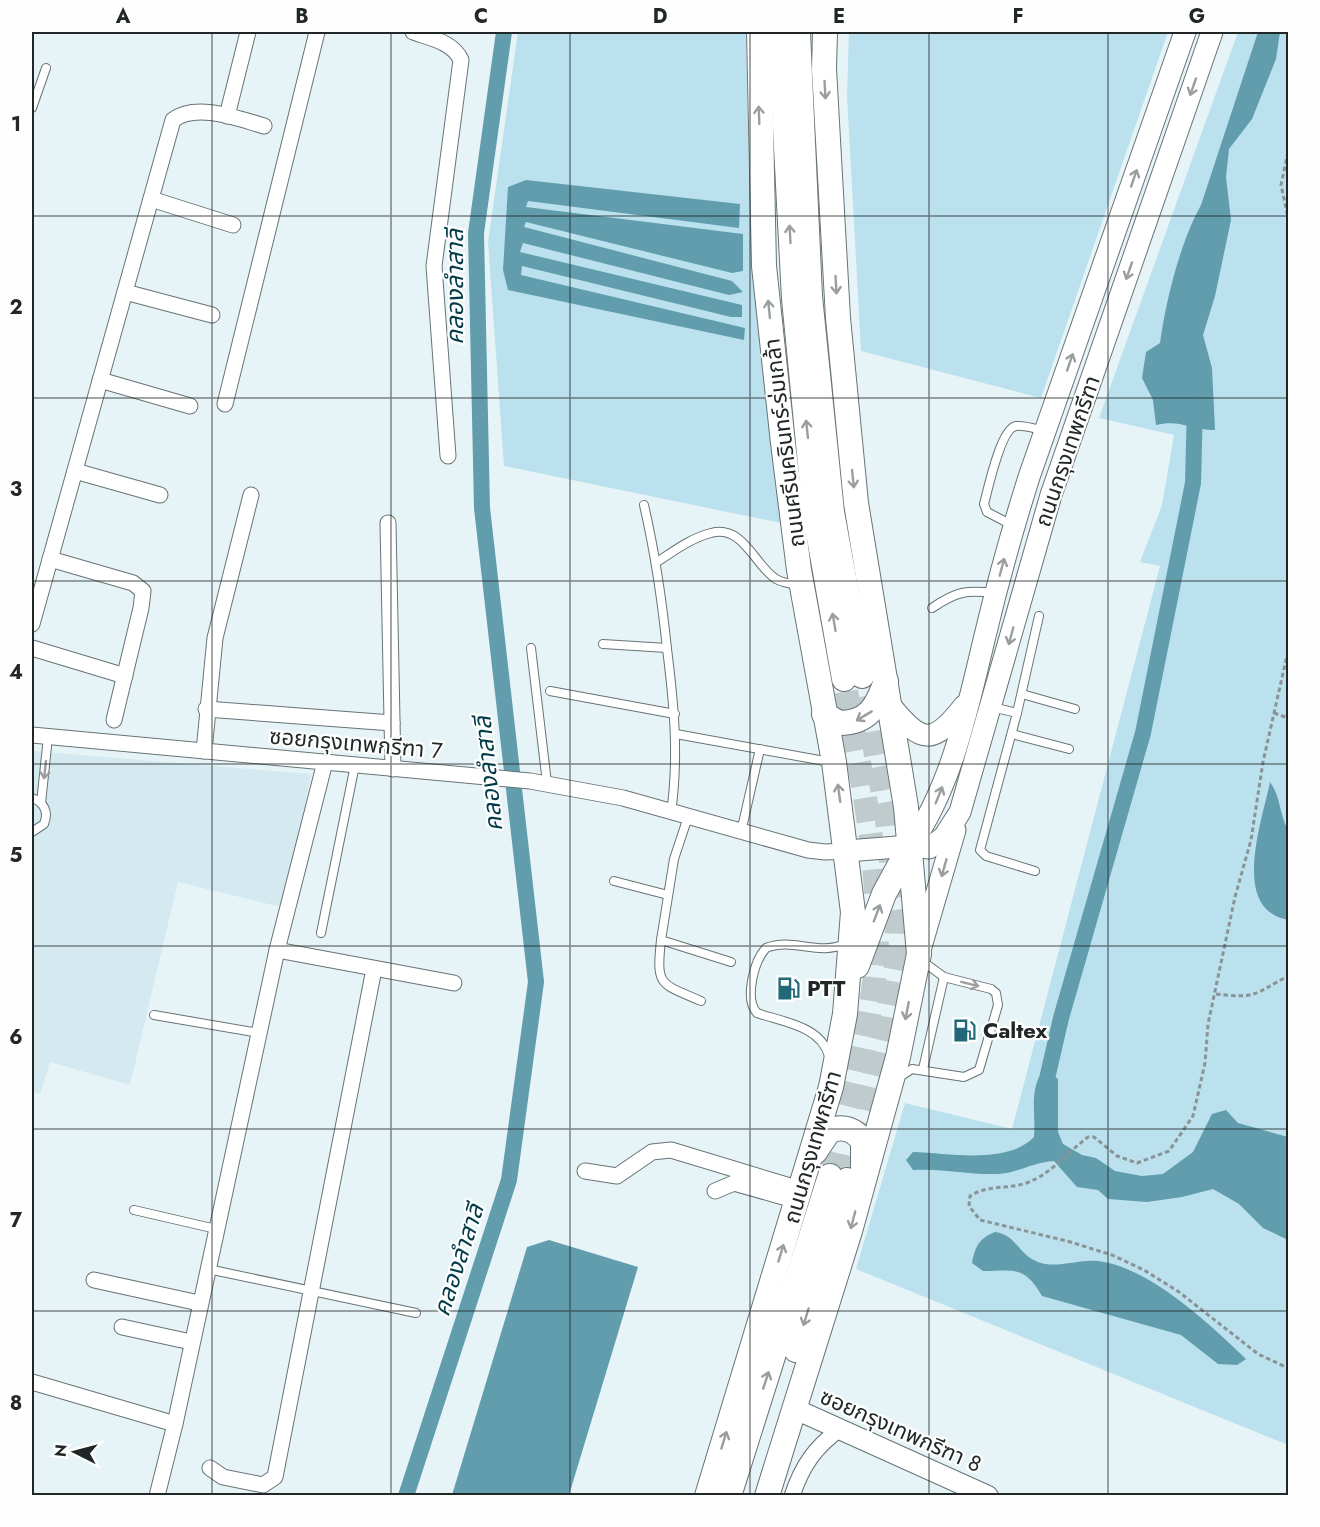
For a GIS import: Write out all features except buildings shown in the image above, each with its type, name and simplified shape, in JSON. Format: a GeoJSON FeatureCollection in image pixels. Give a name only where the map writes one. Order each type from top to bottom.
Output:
{"type":"FeatureCollection","features":[{"type":"Feature","properties":{"kind":"main road","name":"ถนนศรีนครินทร์-ร่มเกล้า"},"geometry":{"type":"LineString","coordinates":[[759,32],[764,266],[801,586],[834,762],[847,851]]}},
{"type":"Feature","properties":{"kind":"main road","name":"ถนนศรีนครินทร์-ร่มเกล้า"},"geometry":{"type":"LineString","coordinates":[[780,32],[795,310],[815,515],[853,678],[832,512],[810,296],[798,32]]}},
{"type":"Feature","properties":{"kind":"main road"},"geometry":{"type":"LineString","coordinates":[[825,32],[824,69],[839,330],[856,503],[890,705],[910,846],[885,894],[848,987]]}},
{"type":"Feature","properties":{"kind":"main road","name":"ถนนกรุงเทพกรีฑา"},"geometry":{"type":"LineString","coordinates":[[729,1496],[847,1181],[888,1094],[919,957],[910,846],[938,799],[970,698],[1014,526],[1185,32]]}},
{"type":"Feature","properties":{"kind":"main road","name":"ถนนกรุงเทพกรีฑา"},"geometry":{"type":"LineString","coordinates":[[707,1496],[831,1087],[848,987],[853,912],[847,851],[910,846],[922,849],[939,843],[960,812],[992,707],[1036,544],[1212,32]]}},
{"type":"Feature","properties":{"kind":"main road"},"geometry":{"type":"LineString","coordinates":[[1059,395],[1084,402]]}},
{"type":"Feature","properties":{"kind":"main road"},"geometry":{"type":"LineString","coordinates":[[824,714],[839,723],[864,718],[879,702],[886,681]]}},
{"type":"Feature","properties":{"kind":"main road"},"geometry":{"type":"LineString","coordinates":[[890,705],[915,732],[930,736],[946,729],[970,698]]}},
{"type":"Feature","properties":{"kind":"main road"},"geometry":{"type":"LineString","coordinates":[[919,957],[960,812]]}},
{"type":"Feature","properties":{"kind":"main road"},"geometry":{"type":"LineString","coordinates":[[802,1186],[829,1131],[841,1128],[851,1130],[864,1142],[847,1181]]}},
{"type":"Feature","properties":{"kind":"main road","name":"ถนนกรุงเทพกรีฑา"},"geometry":{"type":"LineString","coordinates":[[767,1496],[795,1409],[847,1181]]}},
{"type":"Feature","properties":{"kind":"main road","name":"ถนนกรุงเทพกรีฑา"},"geometry":{"type":"LineString","coordinates":[[751,1496],[847,1181]]}},
{"type":"Feature","properties":{"kind":"street"},"geometry":{"type":"LineString","coordinates":[[227,116],[248,32]]}},
{"type":"Feature","properties":{"kind":"street"},"geometry":{"type":"LineString","coordinates":[[225,405],[317,32]]}},
{"type":"Feature","properties":{"kind":"street"},"geometry":{"type":"LineString","coordinates":[[413,32],[457,51],[460,60],[434,266],[448,456]]}},
{"type":"Feature","properties":{"kind":"street"},"geometry":{"type":"LineString","coordinates":[[32,624],[174,120],[182,114],[193,112],[227,116],[264,126]]}},
{"type":"Feature","properties":{"kind":"street"},"geometry":{"type":"LineString","coordinates":[[151,199],[233,225]]}},
{"type":"Feature","properties":{"kind":"street"},"geometry":{"type":"LineString","coordinates":[[125,292],[212,315]]}},
{"type":"Feature","properties":{"kind":"street"},"geometry":{"type":"LineString","coordinates":[[100,380],[190,406]]}},
{"type":"Feature","properties":{"kind":"street"},"geometry":{"type":"LineString","coordinates":[[75,471],[160,495]]}},
{"type":"Feature","properties":{"kind":"street"},"geometry":{"type":"LineString","coordinates":[[204,751],[206,709],[215,638],[251,495]]}},
{"type":"Feature","properties":{"kind":"street"},"geometry":{"type":"LineString","coordinates":[[388,523],[393,769]]}},
{"type":"Feature","properties":{"kind":"street"},"geometry":{"type":"LineString","coordinates":[[50,559],[133,583],[143,591],[114,720]]}},
{"type":"Feature","properties":{"kind":"street"},"geometry":{"type":"LineString","coordinates":[[32,648],[125,676]]}},
{"type":"Feature","properties":{"kind":"street"},"geometry":{"type":"LineString","coordinates":[[206,709],[392,723]]}},
{"type":"Feature","properties":{"kind":"street","name":"ซอยกรุงเทพกรีฑา 7"},"geometry":{"type":"LineString","coordinates":[[32,736],[547,783],[623,798],[808,850],[847,851]]}},
{"type":"Feature","properties":{"kind":"street"},"geometry":{"type":"LineString","coordinates":[[157,1496],[175,1424],[199,1303],[277,950],[325,762]]}},
{"type":"Feature","properties":{"kind":"street"},"geometry":{"type":"LineString","coordinates":[[277,950],[454,984]]}},
{"type":"Feature","properties":{"kind":"street"},"geometry":{"type":"LineString","coordinates":[[210,1468],[223,1477],[263,1485],[275,1477],[374,969]]}},
{"type":"Feature","properties":{"kind":"street"},"geometry":{"type":"LineString","coordinates":[[585,1171],[617,1176],[652,1152],[671,1150],[802,1186]]}},
{"type":"Feature","properties":{"kind":"street"},"geometry":{"type":"LineString","coordinates":[[714,1191],[734,1183],[802,1186]]}},
{"type":"Feature","properties":{"kind":"street"},"geometry":{"type":"LineString","coordinates":[[94,1280],[199,1303]]}},
{"type":"Feature","properties":{"kind":"street"},"geometry":{"type":"LineString","coordinates":[[122,1327],[191,1342]]}},
{"type":"Feature","properties":{"kind":"street"},"geometry":{"type":"LineString","coordinates":[[32,1382],[175,1424]]}},
{"type":"Feature","properties":{"kind":"street","name":"ซอยกรุงเทพกรีฑา 8"},"geometry":{"type":"LineString","coordinates":[[795,1409],[988,1496]]}},
{"type":"Feature","properties":{"kind":"street"},"geometry":{"type":"LineString","coordinates":[[792,1496],[806,1462],[823,1441],[840,1429]]}},
{"type":"Feature","properties":{"kind":"lane"},"geometry":{"type":"LineString","coordinates":[[32,108],[46,68]]}},
{"type":"Feature","properties":{"kind":"lane"},"geometry":{"type":"LineString","coordinates":[[1014,526],[987,512],[984,504],[1004,436],[1013,426],[1018,425],[1046,431]]}},
{"type":"Feature","properties":{"kind":"lane"},"geometry":{"type":"LineString","coordinates":[[644,505],[657,562],[675,714],[676,734],[671,813]]}},
{"type":"Feature","properties":{"kind":"lane"},"geometry":{"type":"LineString","coordinates":[[657,562],[692,540],[713,532],[725,533],[746,546],[778,580],[801,586]]}},
{"type":"Feature","properties":{"kind":"lane"},"geometry":{"type":"LineString","coordinates":[[932,608],[952,594],[996,593]]}},
{"type":"Feature","properties":{"kind":"lane"},"geometry":{"type":"LineString","coordinates":[[1035,871],[986,856],[980,850],[1012,734],[1040,616]]}},
{"type":"Feature","properties":{"kind":"lane"},"geometry":{"type":"LineString","coordinates":[[603,644],[667,648]]}},
{"type":"Feature","properties":{"kind":"lane"},"geometry":{"type":"LineString","coordinates":[[531,648],[547,783]]}},
{"type":"Feature","properties":{"kind":"lane"},"geometry":{"type":"LineString","coordinates":[[549,691],[675,714]]}},
{"type":"Feature","properties":{"kind":"lane"},"geometry":{"type":"LineString","coordinates":[[1022,694],[1075,709]]}},
{"type":"Feature","properties":{"kind":"lane"},"geometry":{"type":"LineString","coordinates":[[992,707],[1017,713]]}},
{"type":"Feature","properties":{"kind":"lane"},"geometry":{"type":"LineString","coordinates":[[676,734],[834,762]]}},
{"type":"Feature","properties":{"kind":"lane"},"geometry":{"type":"LineString","coordinates":[[1012,734],[1069,749]]}},
{"type":"Feature","properties":{"kind":"lane"},"geometry":{"type":"LineString","coordinates":[[32,832],[40,828],[46,818],[41,803],[48,737]]}},
{"type":"Feature","properties":{"kind":"lane"},"geometry":{"type":"LineString","coordinates":[[741,832],[760,749]]}},
{"type":"Feature","properties":{"kind":"lane"},"geometry":{"type":"LineString","coordinates":[[321,933],[355,765]]}},
{"type":"Feature","properties":{"kind":"lane"},"geometry":{"type":"LineString","coordinates":[[32,798],[41,803]]}},
{"type":"Feature","properties":{"kind":"lane"},"geometry":{"type":"LineString","coordinates":[[688,817],[678,842],[658,969],[661,980],[667,986],[701,1001]]}},
{"type":"Feature","properties":{"kind":"lane"},"geometry":{"type":"LineString","coordinates":[[614,881],[668,895]]}},
{"type":"Feature","properties":{"kind":"lane"},"geometry":{"type":"LineString","coordinates":[[661,940],[731,962]]}},
{"type":"Feature","properties":{"kind":"lane"},"geometry":{"type":"LineString","coordinates":[[831,1087],[830,1060],[822,1040],[814,1033],[757,1013],[753,1008],[750,992],[766,948],[781,943],[831,950],[851,941]]}},
{"type":"Feature","properties":{"kind":"lane"},"geometry":{"type":"LineString","coordinates":[[888,1094],[906,1071],[923,1069],[964,1077],[979,1070],[998,1005],[996,993],[991,989],[944,977],[919,957]]}},
{"type":"Feature","properties":{"kind":"lane"},"geometry":{"type":"LineString","coordinates":[[923,1069],[944,977]]}},
{"type":"Feature","properties":{"kind":"lane"},"geometry":{"type":"LineString","coordinates":[[154,1015],[259,1033]]}},
{"type":"Feature","properties":{"kind":"lane"},"geometry":{"type":"LineString","coordinates":[[134,1210],[216,1229]]}},
{"type":"Feature","properties":{"kind":"lane"},"geometry":{"type":"LineString","coordinates":[[207,1269],[416,1313]]}},
{"type":"Feature","properties":{"kind":"path"},"geometry":{"type":"LineString","coordinates":[[1288,152],[1281,185],[1288,217]]}},
{"type":"Feature","properties":{"kind":"path"},"geometry":{"type":"LineString","coordinates":[[1288,651],[1274,713],[1251,840],[1227,936],[1193,1116],[1169,1151],[1137,1163],[1117,1156],[1094,1137],[1088,1137],[1055,1165],[1026,1184],[981,1189],[970,1196],[972,1213],[980,1220],[1067,1240],[1112,1255],[1144,1270],[1179,1292],[1258,1354],[1288,1368]]}},
{"type":"Feature","properties":{"kind":"path"},"geometry":{"type":"LineString","coordinates":[[1274,713],[1288,718]]}},
{"type":"Feature","properties":{"kind":"path"},"geometry":{"type":"LineString","coordinates":[[1288,798],[1288,819]]}},
{"type":"Feature","properties":{"kind":"path"},"geometry":{"type":"LineString","coordinates":[[1216,994],[1249,996],[1264,992],[1288,976]]}},
{"type":"Feature","properties":{"kind":"shaded area"},"geometry":{"type":"Polygon","coordinates":[[[518,32],[746,32],[749,181],[781,523],[504,466],[488,242],[518,32]]]}},
{"type":"Feature","properties":{"kind":"shaded area"},"geometry":{"type":"Polygon","coordinates":[[[849,32],[1168,32],[1041,398],[861,351],[847,95],[849,32]]]}},
{"type":"Feature","properties":{"kind":"shaded area"},"geometry":{"type":"Polygon","coordinates":[[[1238,32],[1288,32],[1288,1445],[856,1269],[905,1103],[1012,1129],[1160,566],[1140,562],[1162,505],[1174,435],[1099,418],[1238,32]]]}},
{"type":"Feature","properties":{"kind":"shaded area"},"geometry":{"type":"Polygon","coordinates":[[[1258,32],[1280,32],[1276,59],[1252,119],[1229,149],[1226,177],[1231,220],[1215,296],[1203,335],[1212,368],[1215,430],[1172,423],[1156,425],[1153,400],[1142,378],[1146,352],[1160,343],[1170,290],[1180,254],[1201,205],[1258,32]]]}},
{"type":"Feature","properties":{"kind":"shaded area"},"geometry":{"type":"Polygon","coordinates":[[[526,180],[740,204],[739,228],[528,201],[526,207],[743,234],[743,271],[732,273],[526,222],[524,227],[732,281],[743,292],[729,295],[523,243],[520,252],[742,305],[742,317],[731,317],[522,266],[521,275],[745,328],[744,340],[508,290],[503,270],[508,187],[526,180]]]}},
{"type":"Feature","properties":{"kind":"shaded area"},"geometry":{"type":"Polygon","coordinates":[[[32,751],[311,774],[285,908],[178,882],[130,1085],[50,1062],[40,1094],[32,1092],[32,751]]]}},
{"type":"Feature","properties":{"kind":"shaded area"},"geometry":{"type":"Polygon","coordinates":[[[1270,782],[1288,830],[1288,920],[1270,913],[1260,899],[1255,882],[1254,862],[1257,840],[1270,782]]]}},
{"type":"Feature","properties":{"kind":"shaded area"},"geometry":{"type":"Polygon","coordinates":[[[1051,1074],[1058,1079],[1058,1132],[1063,1144],[1082,1155],[1096,1158],[1115,1171],[1142,1176],[1163,1174],[1193,1152],[1212,1114],[1226,1110],[1238,1123],[1288,1137],[1288,1240],[1263,1228],[1239,1204],[1213,1189],[1182,1197],[1147,1202],[1108,1199],[1098,1190],[1077,1187],[1054,1161],[1039,1163],[1012,1172],[987,1174],[913,1170],[906,1160],[913,1152],[977,1155],[994,1154],[1023,1146],[1034,1137],[1036,1084],[1039,1077],[1051,1074]]]}},
{"type":"Feature","properties":{"kind":"shaded area"},"geometry":{"type":"Polygon","coordinates":[[[995,1232],[1008,1237],[1026,1255],[1038,1262],[1052,1265],[1098,1261],[1118,1265],[1138,1274],[1178,1299],[1246,1359],[1237,1365],[1218,1364],[1181,1335],[1042,1296],[1024,1274],[1011,1271],[983,1271],[972,1263],[975,1252],[981,1240],[995,1232]]]}},
{"type":"Feature","properties":{"kind":"shaded area"},"geometry":{"type":"Polygon","coordinates":[[[549,1240],[638,1267],[569,1495],[452,1495],[527,1247],[549,1240]]]}},
{"type":"Feature","properties":{"kind":"waterway","name":"คลองลำสาลี"},"geometry":{"type":"LineString","coordinates":[[406,1496],[509,1180],[536,982],[482,508],[476,233],[504,32]]}},
{"type":"Feature","properties":{"kind":"waterway"},"geometry":{"type":"LineString","coordinates":[[1043,1096],[1061,1018],[1143,733],[1193,483],[1195,406]]}},
{"type":"Feature","properties":{"kind":"tunnel"},"geometry":{"type":"LineString","coordinates":[[847,1180],[884,1032],[896,965],[897,922],[886,811],[862,676]]}},
{"type":"Feature","properties":{"kind":"tunnel"},"geometry":{"type":"LineString","coordinates":[[830,1176],[868,1024],[873,993],[877,931],[871,836],[844,679]]}},
{"type":"Feature","properties":{"kind":"place","name":"PTT"},"geometry":{"type":"Point","coordinates":[789,988]}},
{"type":"Feature","properties":{"kind":"place","name":"Caltex"},"geometry":{"type":"Point","coordinates":[965,1030]}}]}
